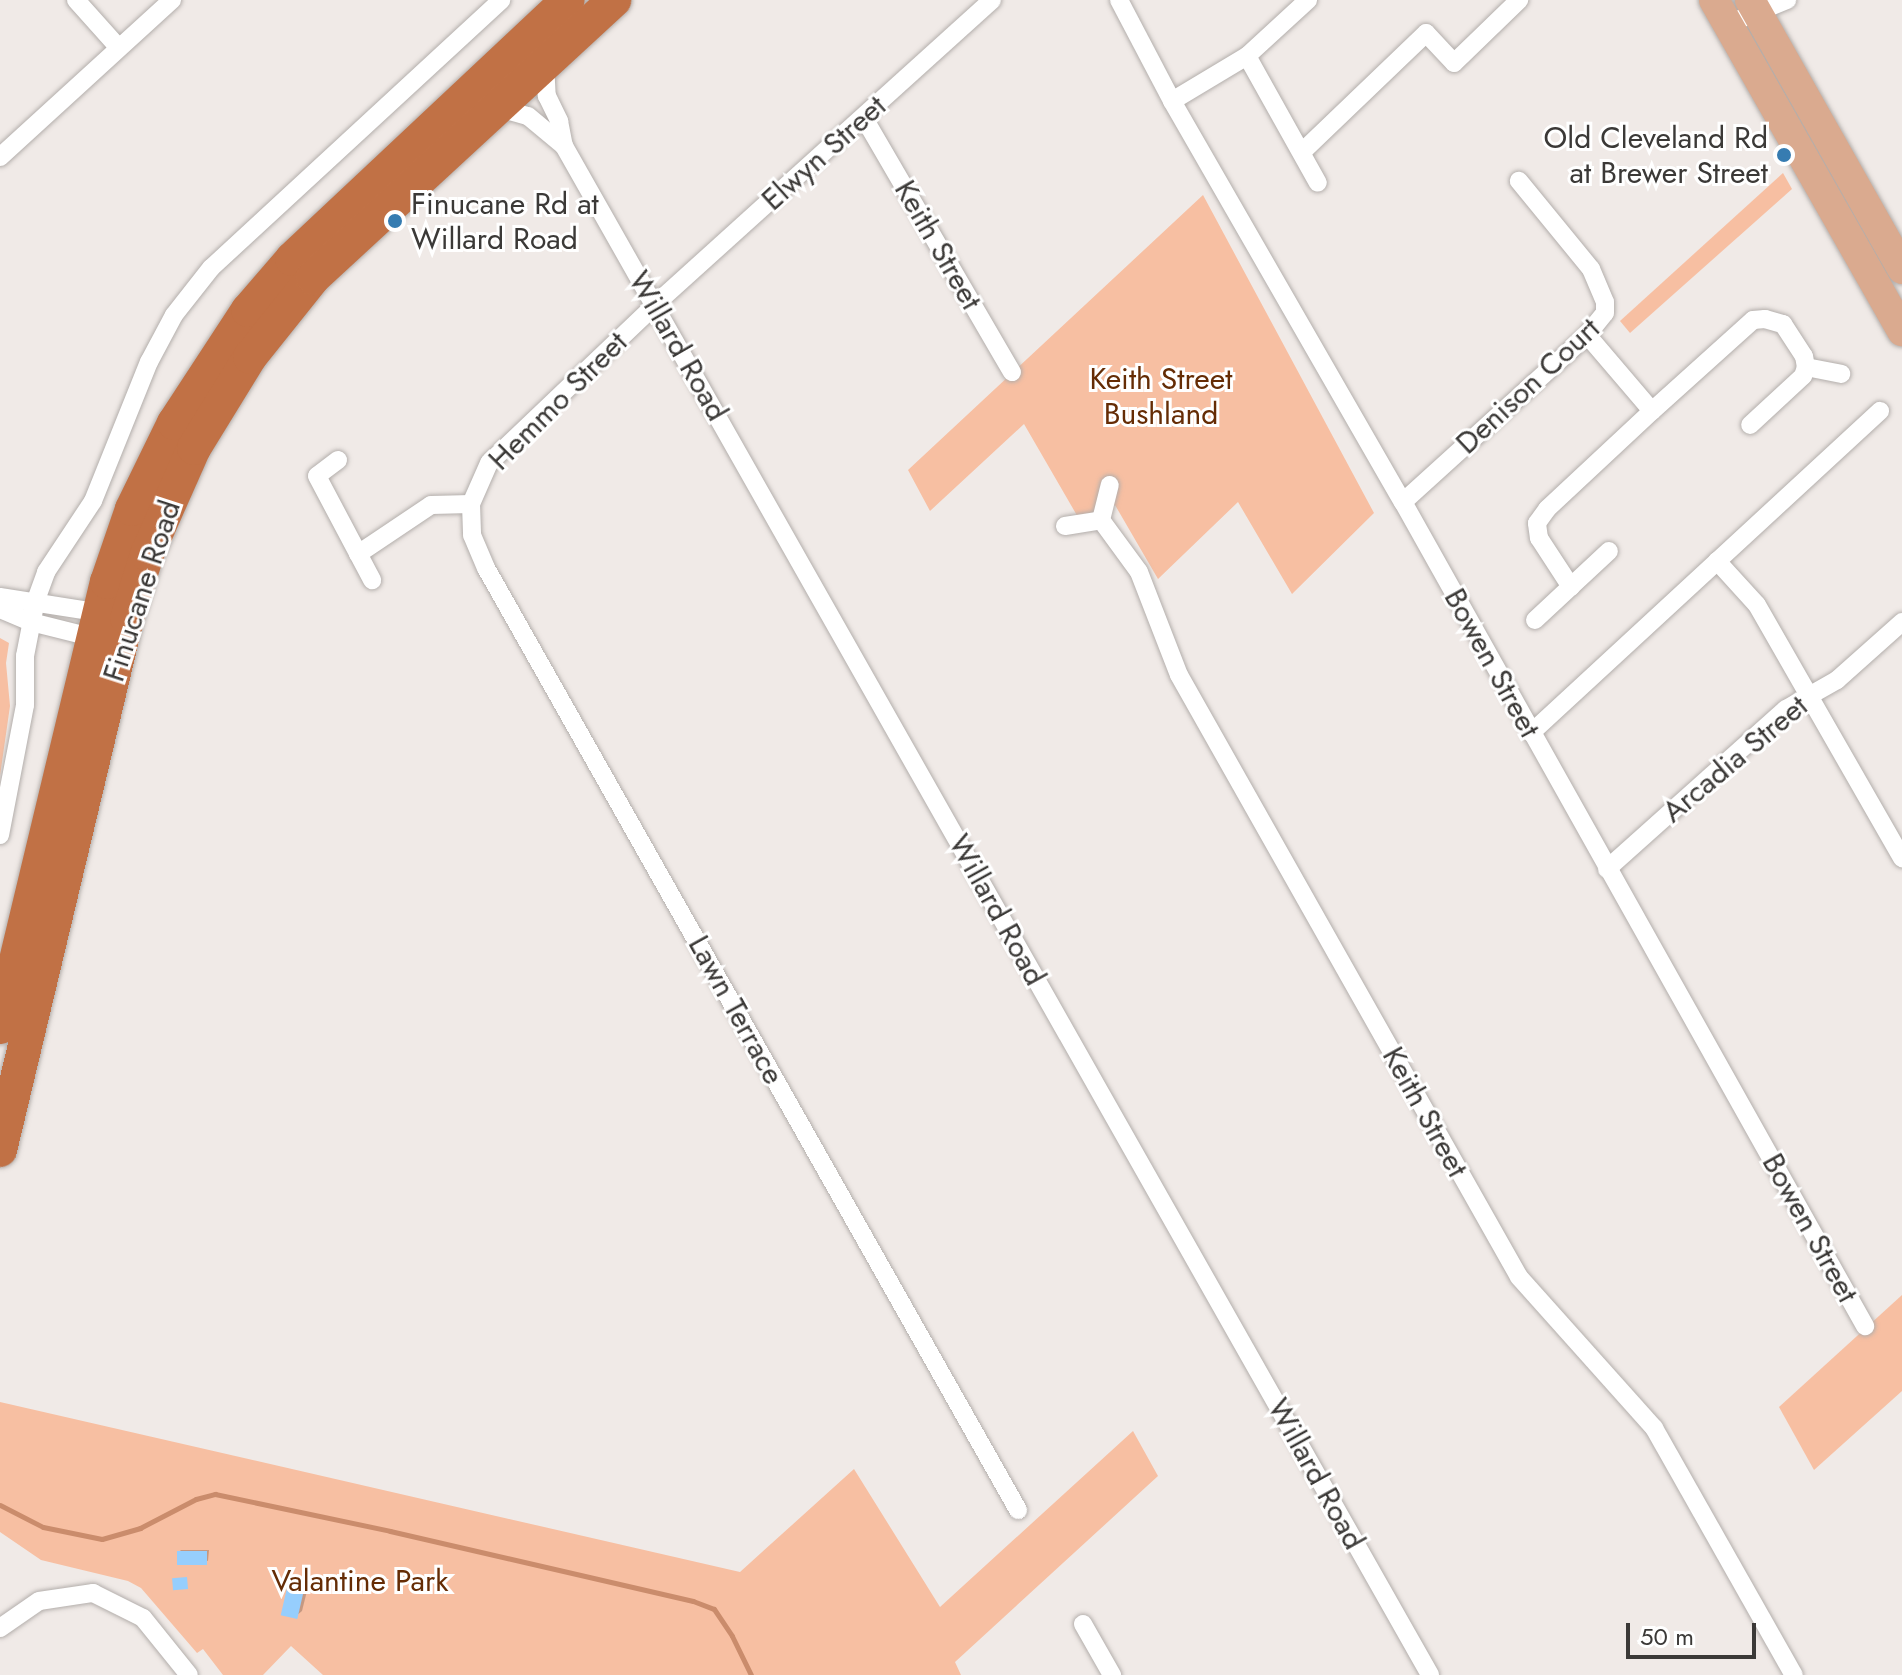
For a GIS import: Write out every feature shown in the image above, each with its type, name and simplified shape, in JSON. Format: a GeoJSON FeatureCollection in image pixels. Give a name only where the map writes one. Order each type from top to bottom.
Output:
{"type":"FeatureCollection","features":[{"type":"Feature","properties":{"kind":"highway","name":"Finucane Road"},"geometry":{"type":"LineString","coordinates":[[0,1027],[109,628],[212,416],[235,354],[271,282],[319,231],[568,0]]}},
{"type":"Feature","properties":{"kind":"highway","name":"Finucane Road"},"geometry":{"type":"LineString","coordinates":[[235,354],[334,257],[614,0]]}},
{"type":"Feature","properties":{"kind":"highway","name":"Finucane Road"},"geometry":{"type":"LineString","coordinates":[[0,1150],[109,628]]}},
{"type":"Feature","properties":{"kind":"main road"},"geometry":{"type":"LineString","coordinates":[[1754,6],[1902,269]]}},
{"type":"Feature","properties":{"kind":"main road"},"geometry":{"type":"LineString","coordinates":[[1721,12],[1902,331]]}},
{"type":"Feature","properties":{"kind":"street"},"geometry":{"type":"LineString","coordinates":[[76,0],[119,48]]}},
{"type":"Feature","properties":{"kind":"street"},"geometry":{"type":"LineString","coordinates":[[0,157],[172,0]]}},
{"type":"Feature","properties":{"kind":"street"},"geometry":{"type":"LineString","coordinates":[[0,835],[25,705],[25,656],[36,600],[46,572],[97,492],[149,362],[183,303],[211,268],[501,0]]}},
{"type":"Feature","properties":{"kind":"street","name":"Elwyn Street"},"geometry":{"type":"LineString","coordinates":[[655,305],[992,0]]}},
{"type":"Feature","properties":{"kind":"street","name":"Bowen Street"},"geometry":{"type":"LineString","coordinates":[[1120,0],[1172,101],[1403,502],[1865,1326]]}},
{"type":"Feature","properties":{"kind":"street"},"geometry":{"type":"LineString","coordinates":[[1172,101],[1247,56],[1308,0]]}},
{"type":"Feature","properties":{"kind":"street"},"geometry":{"type":"LineString","coordinates":[[1721,12],[1787,0]]}},
{"type":"Feature","properties":{"kind":"street"},"geometry":{"type":"LineString","coordinates":[[1302,152],[1426,33],[1454,63],[1512,2]]}},
{"type":"Feature","properties":{"kind":"street"},"geometry":{"type":"LineString","coordinates":[[1247,56],[1318,183]]}},
{"type":"Feature","properties":{"kind":"street","name":"Willard Road"},"geometry":{"type":"LineString","coordinates":[[545,63],[547,96],[559,121],[564,146],[1430,1675]]}},
{"type":"Feature","properties":{"kind":"street","name":"Willard Road"},"geometry":{"type":"LineString","coordinates":[[496,107],[528,116],[564,146]]}},
{"type":"Feature","properties":{"kind":"street","name":"Keith Street"},"geometry":{"type":"LineString","coordinates":[[864,118],[1012,372]]}},
{"type":"Feature","properties":{"kind":"street","name":"Denison Court"},"geometry":{"type":"LineString","coordinates":[[1403,502],[1587,335],[1605,313],[1591,269],[1519,181]]}},
{"type":"Feature","properties":{"kind":"street","name":"Hemmo Street"},"geometry":{"type":"LineString","coordinates":[[471,504],[489,463],[655,305]]}},
{"type":"Feature","properties":{"kind":"street"},"geometry":{"type":"LineString","coordinates":[[1571,587],[1539,538],[1537,523],[1547,509],[1753,320],[1765,319],[1783,324],[1804,356],[1806,367],[1803,376],[1750,425]]}},
{"type":"Feature","properties":{"kind":"street"},"geometry":{"type":"LineString","coordinates":[[1587,335],[1652,411]]}},
{"type":"Feature","properties":{"kind":"street"},"geometry":{"type":"LineString","coordinates":[[1806,367],[1841,374]]}},
{"type":"Feature","properties":{"kind":"street"},"geometry":{"type":"LineString","coordinates":[[1531,733],[1880,411]]}},
{"type":"Feature","properties":{"kind":"street"},"geometry":{"type":"LineString","coordinates":[[338,460],[317,476],[372,580]]}},
{"type":"Feature","properties":{"kind":"street"},"geometry":{"type":"LineString","coordinates":[[1065,526],[1101,520],[1110,485]]}},
{"type":"Feature","properties":{"kind":"street"},"geometry":{"type":"LineString","coordinates":[[358,554],[431,505],[471,504]]}},
{"type":"Feature","properties":{"kind":"street","name":"Lawn Terrace"},"geometry":{"type":"LineString","coordinates":[[471,504],[472,535],[486,568],[1018,1510]]}},
{"type":"Feature","properties":{"kind":"street","name":"Keith Street"},"geometry":{"type":"LineString","coordinates":[[1101,520],[1139,572],[1179,675],[1519,1277],[1654,1428],[1794,1675]]}},
{"type":"Feature","properties":{"kind":"street"},"geometry":{"type":"LineString","coordinates":[[1535,620],[1609,551]]}},
{"type":"Feature","properties":{"kind":"street"},"geometry":{"type":"LineString","coordinates":[[1717,561],[1743,589],[1770,626],[1807,697],[1902,858]]}},
{"type":"Feature","properties":{"kind":"street"},"geometry":{"type":"LineString","coordinates":[[0,597],[36,600],[109,628]]}},
{"type":"Feature","properties":{"kind":"street"},"geometry":{"type":"LineString","coordinates":[[0,609],[31,622],[109,628]]}},
{"type":"Feature","properties":{"kind":"street","name":"Arcadia Street"},"geometry":{"type":"LineString","coordinates":[[1607,869],[1786,709],[1837,680],[1902,622]]}},
{"type":"Feature","properties":{"kind":"street"},"geometry":{"type":"LineString","coordinates":[[0,1628],[39,1601],[93,1593],[143,1618],[189,1675]]}},
{"type":"Feature","properties":{"kind":"street"},"geometry":{"type":"LineString","coordinates":[[1083,1624],[1112,1675]]}},
{"type":"Feature","properties":{"kind":"green space"},"geometry":{"type":"Polygon","coordinates":[[[1783,173],[1792,189],[1630,333],[1620,321],[1783,173]]]}},
{"type":"Feature","properties":{"kind":"green space","name":"Keith Street Bushland"},"geometry":{"type":"Polygon","coordinates":[[[1203,195],[1374,513],[1292,594],[1238,502],[1158,579],[1115,505],[1086,531],[1024,424],[930,511],[908,470],[1203,195]]]}},
{"type":"Feature","properties":{"kind":"green space"},"geometry":{"type":"Polygon","coordinates":[[[0,638],[9,643],[6,663],[10,706],[0,776],[0,638]]]}},
{"type":"Feature","properties":{"kind":"green space"},"geometry":{"type":"Polygon","coordinates":[[[1902,1295],[1902,1391],[1814,1470],[1779,1407],[1902,1295]]]}},
{"type":"Feature","properties":{"kind":"green space","name":"Valantine Park"},"geometry":{"type":"Polygon","coordinates":[[[0,1402],[740,1572],[854,1469],[940,1607],[1133,1431],[1158,1476],[955,1662],[961,1675],[323,1675],[291,1646],[263,1675],[223,1675],[203,1649],[197,1653],[141,1588],[128,1581],[41,1560],[0,1532],[0,1402]]]}},
{"type":"Feature","properties":{"kind":"building"},"geometry":{"type":"Polygon","coordinates":[[[177,1551],[207,1551],[207,1565],[177,1565],[177,1551]]]}},
{"type":"Feature","properties":{"kind":"building"},"geometry":{"type":"Polygon","coordinates":[[[187,1577],[188,1589],[173,1590],[172,1578],[187,1577]]]}},
{"type":"Feature","properties":{"kind":"building"},"geometry":{"type":"Polygon","coordinates":[[[287,1588],[304,1592],[297,1619],[281,1615],[287,1588]]]}},
{"type":"Feature","properties":{"kind":"waterway"},"geometry":{"type":"LineString","coordinates":[[0,1505],[43,1527],[102,1539],[140,1528],[196,1499],[215,1494],[390,1531],[693,1601],[714,1609],[732,1636],[751,1675]]}},
{"type":"Feature","properties":{"kind":"place","name":"Old Cleveland Rd at Brewer Street"},"geometry":{"type":"Point","coordinates":[1784,155]}},
{"type":"Feature","properties":{"kind":"place","name":"Finucane Rd at Willard Road"},"geometry":{"type":"Point","coordinates":[395,221]}}]}
